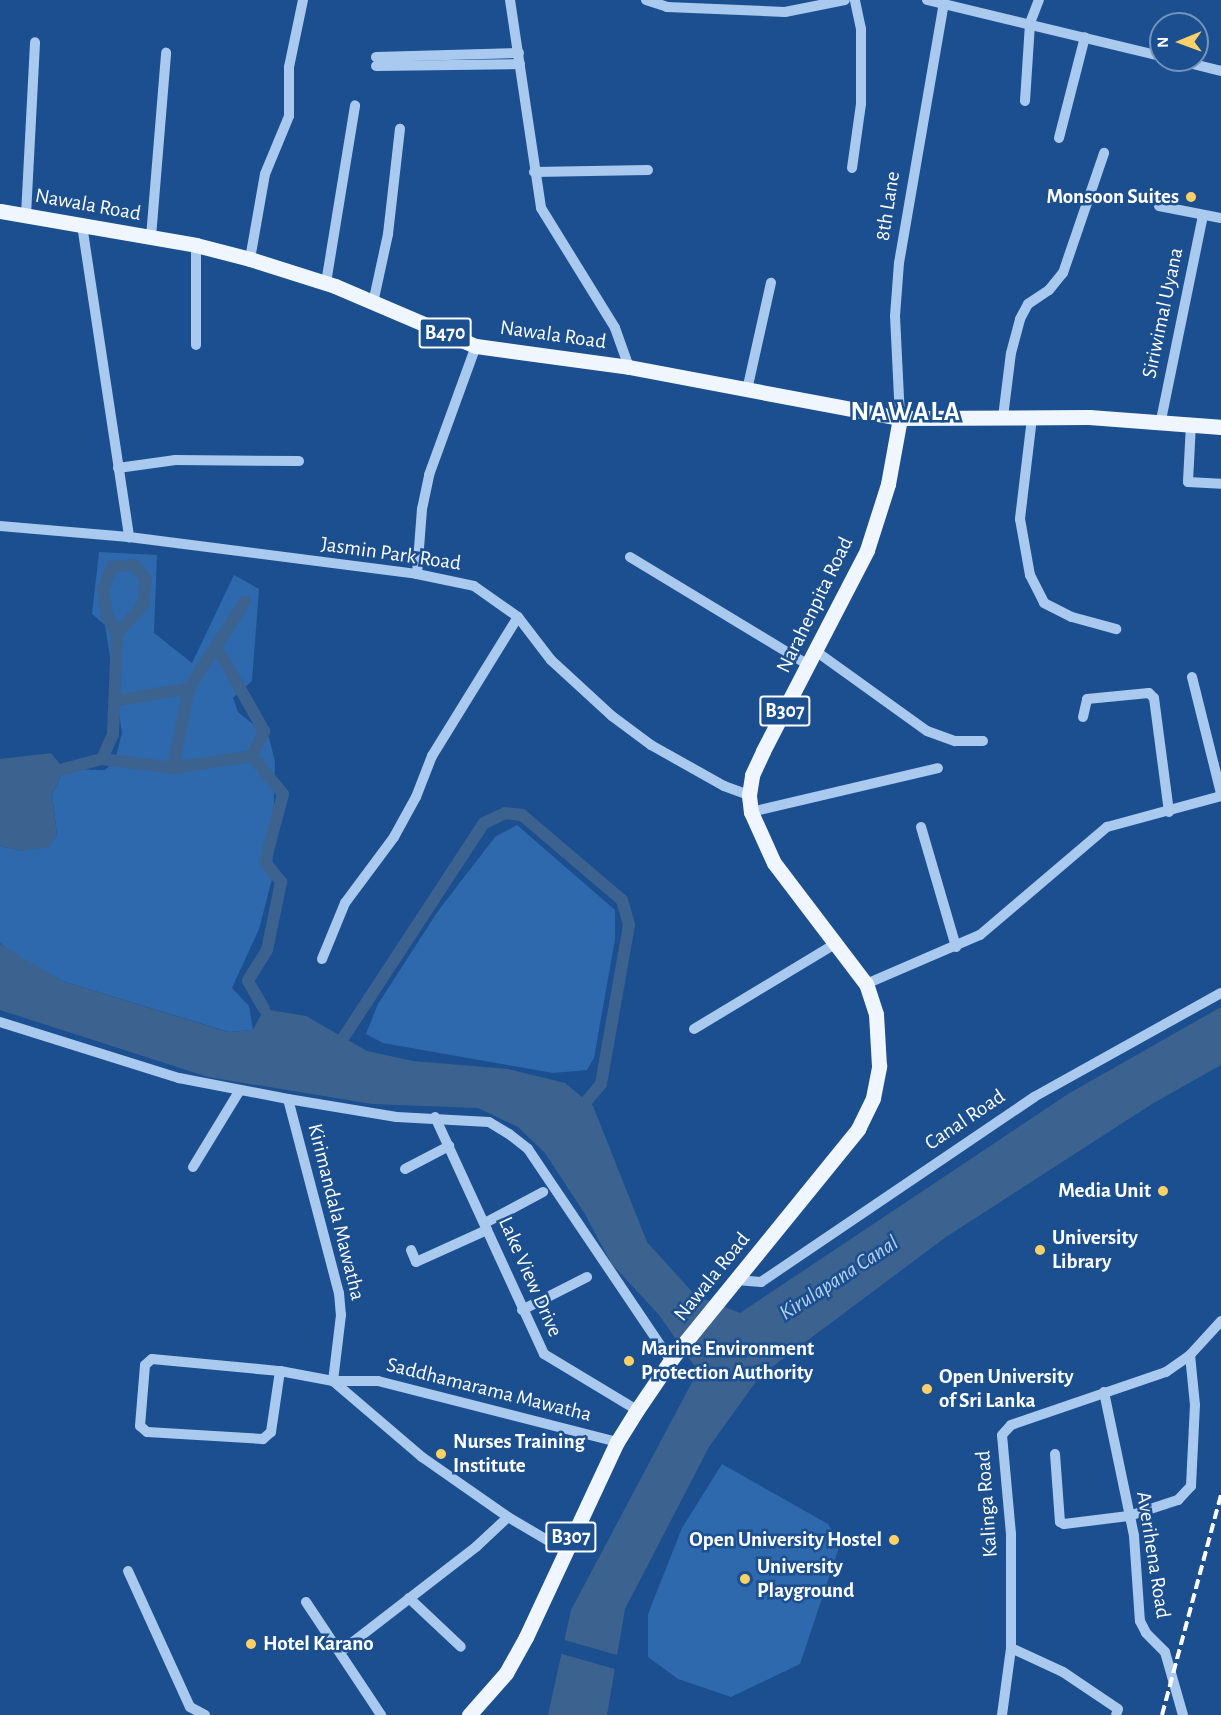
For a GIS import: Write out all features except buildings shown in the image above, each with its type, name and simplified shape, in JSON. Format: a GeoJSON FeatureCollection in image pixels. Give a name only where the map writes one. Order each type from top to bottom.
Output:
{"type":"FeatureCollection","features":[{"type":"Feature","properties":{"kind":"main road","name":"Nawala Road"},"geometry":{"type":"LineString","coordinates":[[0,211],[196,245],[250,259],[326,283],[476,345],[629,367],[900,418],[1161,420],[1221,428]]}},
{"type":"Feature","properties":{"kind":"main road","name":"Narahenpita Road"},"geometry":{"type":"LineString","coordinates":[[866,984],[774,863],[752,812],[749,795],[752,775],[763,751],[814,659],[867,550],[888,484],[900,418]]}},
{"type":"Feature","properties":{"kind":"main road","name":"Nawala Road"},"geometry":{"type":"LineString","coordinates":[[469,1715],[506,1673],[617,1442],[637,1410],[672,1359],[858,1129],[873,1098],[879,1066],[876,1014],[866,984]]}},
{"type":"Feature","properties":{"kind":"street"},"geometry":{"type":"LineString","coordinates":[[250,259],[266,174],[289,116],[289,67],[303,0]]}},
{"type":"Feature","properties":{"kind":"street"},"geometry":{"type":"LineString","coordinates":[[510,0],[541,208],[615,328],[629,367]]}},
{"type":"Feature","properties":{"kind":"street"},"geometry":{"type":"LineString","coordinates":[[646,0],[668,7],[785,12],[845,0]]}},
{"type":"Feature","properties":{"kind":"street"},"geometry":{"type":"LineString","coordinates":[[852,168],[861,105],[861,29],[855,0]]}},
{"type":"Feature","properties":{"kind":"street"},"geometry":{"type":"LineString","coordinates":[[927,0],[958,3],[1149,53]]}},
{"type":"Feature","properties":{"kind":"street"},"geometry":{"type":"LineString","coordinates":[[1025,101],[1030,23],[1039,0]]}},
{"type":"Feature","properties":{"kind":"street","name":"8th Lane"},"geometry":{"type":"LineString","coordinates":[[900,418],[895,316],[899,263],[944,2]]}},
{"type":"Feature","properties":{"kind":"street"},"geometry":{"type":"LineString","coordinates":[[1059,138],[1085,37]]}},
{"type":"Feature","properties":{"kind":"street"},"geometry":{"type":"LineString","coordinates":[[26,215],[35,42]]}},
{"type":"Feature","properties":{"kind":"street"},"geometry":{"type":"LineString","coordinates":[[151,237],[166,53]]}},
{"type":"Feature","properties":{"kind":"street"},"geometry":{"type":"LineString","coordinates":[[376,62],[520,58]]}},
{"type":"Feature","properties":{"kind":"street"},"geometry":{"type":"LineString","coordinates":[[326,283],[356,105]]}},
{"type":"Feature","properties":{"kind":"street"},"geometry":{"type":"LineString","coordinates":[[373,303],[388,234],[400,129]]}},
{"type":"Feature","properties":{"kind":"street"},"geometry":{"type":"LineString","coordinates":[[1003,417],[1011,353],[1020,319],[1028,304],[1048,290],[1063,273],[1104,153]]}},
{"type":"Feature","properties":{"kind":"street"},"geometry":{"type":"LineString","coordinates":[[534,172],[648,170]]}},
{"type":"Feature","properties":{"kind":"street"},"geometry":{"type":"LineString","coordinates":[[1160,206],[1221,218]]}},
{"type":"Feature","properties":{"kind":"street","name":"Siriwimal Uyana"},"geometry":{"type":"LineString","coordinates":[[1161,420],[1203,215]]}},
{"type":"Feature","properties":{"kind":"street"},"geometry":{"type":"LineString","coordinates":[[82,225],[129,537]]}},
{"type":"Feature","properties":{"kind":"street"},"geometry":{"type":"LineString","coordinates":[[196,245],[196,345]]}},
{"type":"Feature","properties":{"kind":"street"},"geometry":{"type":"LineString","coordinates":[[747,390],[771,283]]}},
{"type":"Feature","properties":{"kind":"street"},"geometry":{"type":"LineString","coordinates":[[417,574],[422,509],[429,476],[476,345]]}},
{"type":"Feature","properties":{"kind":"street"},"geometry":{"type":"LineString","coordinates":[[1032,418],[1020,519],[1030,575],[1044,603],[1071,617],[1116,629]]}},
{"type":"Feature","properties":{"kind":"street"},"geometry":{"type":"LineString","coordinates":[[1191,424],[1188,482],[1221,484]]}},
{"type":"Feature","properties":{"kind":"street"},"geometry":{"type":"LineString","coordinates":[[118,468],[175,460],[299,461]]}},
{"type":"Feature","properties":{"kind":"street","name":"Jasmin Park Road"},"geometry":{"type":"LineString","coordinates":[[0,526],[129,537],[417,574],[474,586],[518,616],[551,660],[612,716],[651,745],[724,786],[749,795]]}},
{"type":"Feature","properties":{"kind":"street"},"geometry":{"type":"LineString","coordinates":[[630,557],[814,659],[927,731],[955,741],[983,741]]}},
{"type":"Feature","properties":{"kind":"street"},"geometry":{"type":"LineString","coordinates":[[322,959],[345,903],[394,837],[416,797],[432,756],[518,616]]}},
{"type":"Feature","properties":{"kind":"street"},"geometry":{"type":"LineString","coordinates":[[866,984],[956,947],[1001,920],[1107,827],[1169,812],[1221,795],[1192,677]]}},
{"type":"Feature","properties":{"kind":"street"},"geometry":{"type":"LineString","coordinates":[[1083,717],[1087,699],[1149,693],[1154,698],[1169,812]]}},
{"type":"Feature","properties":{"kind":"street"},"geometry":{"type":"LineString","coordinates":[[752,812],[938,768]]}},
{"type":"Feature","properties":{"kind":"street"},"geometry":{"type":"LineString","coordinates":[[921,827],[956,947]]}},
{"type":"Feature","properties":{"kind":"street"},"geometry":{"type":"LineString","coordinates":[[694,1029],[836,944]]}},
{"type":"Feature","properties":{"kind":"street","name":"Canal Road"},"geometry":{"type":"LineString","coordinates":[[737,1280],[761,1282],[1034,1097],[1221,993]]}},
{"type":"Feature","properties":{"kind":"street","name":"Kirimandala Mawatha"},"geometry":{"type":"LineString","coordinates":[[0,1022],[179,1078],[288,1099],[339,1293],[341,1315],[333,1381]]}},
{"type":"Feature","properties":{"kind":"street"},"geometry":{"type":"LineString","coordinates":[[193,1167],[240,1090]]}},
{"type":"Feature","properties":{"kind":"street"},"geometry":{"type":"LineString","coordinates":[[288,1099],[397,1117],[435,1117],[489,1122],[528,1149],[672,1359]]}},
{"type":"Feature","properties":{"kind":"street","name":"Lake View Drive"},"geometry":{"type":"LineString","coordinates":[[435,1117],[522,1311],[544,1354],[637,1410]]}},
{"type":"Feature","properties":{"kind":"street"},"geometry":{"type":"LineString","coordinates":[[405,1169],[449,1146]]}},
{"type":"Feature","properties":{"kind":"street"},"geometry":{"type":"LineString","coordinates":[[411,1250],[416,1262],[486,1227],[543,1192]]}},
{"type":"Feature","properties":{"kind":"street"},"geometry":{"type":"LineString","coordinates":[[522,1311],[587,1277]]}},
{"type":"Feature","properties":{"kind":"street","name":"Kalinga Road"},"geometry":{"type":"LineString","coordinates":[[1002,1715],[1011,1648],[1011,1534],[1002,1435],[1011,1425],[1166,1372],[1190,1355],[1221,1321]]}},
{"type":"Feature","properties":{"kind":"street"},"geometry":{"type":"LineString","coordinates":[[1055,1454],[1060,1522],[1130,1516],[1178,1500],[1191,1486],[1195,1404],[1190,1355]]}},
{"type":"Feature","properties":{"kind":"street","name":"Saddhamarama Mawatha"},"geometry":{"type":"LineString","coordinates":[[280,1371],[271,1432],[263,1439],[147,1432],[140,1426],[145,1365],[152,1359],[280,1371],[333,1381],[378,1381],[617,1442]]}},
{"type":"Feature","properties":{"kind":"street"},"geometry":{"type":"LineString","coordinates":[[333,1381],[422,1457],[507,1517],[564,1550]]}},
{"type":"Feature","properties":{"kind":"street","name":"Averihena Road"},"geometry":{"type":"LineString","coordinates":[[1104,1392],[1130,1516],[1140,1621],[1146,1633],[1165,1652],[1183,1715]]}},
{"type":"Feature","properties":{"kind":"street"},"geometry":{"type":"LineString","coordinates":[[340,1652],[477,1546],[507,1517]]}},
{"type":"Feature","properties":{"kind":"street"},"geometry":{"type":"LineString","coordinates":[[128,1571],[186,1700],[190,1707],[205,1715]]}},
{"type":"Feature","properties":{"kind":"street"},"geometry":{"type":"LineString","coordinates":[[409,1598],[461,1647]]}},
{"type":"Feature","properties":{"kind":"street"},"geometry":{"type":"LineString","coordinates":[[306,1602],[381,1715]]}},
{"type":"Feature","properties":{"kind":"street"},"geometry":{"type":"LineString","coordinates":[[1011,1648],[1063,1672],[1118,1710],[1116,1715]]}},
{"type":"Feature","properties":{"kind":"shaded area"},"geometry":{"type":"Polygon","coordinates":[[[99,552],[157,555],[154,633],[192,663],[234,575],[259,589],[252,681],[233,698],[238,712],[269,737],[275,762],[272,879],[259,929],[232,988],[249,1006],[253,1030],[229,1032],[62,981],[15,956],[0,943],[0,846],[23,851],[57,835],[52,795],[64,769],[105,770],[115,760],[122,733],[105,625],[92,614],[99,552]]]}},
{"type":"Feature","properties":{"kind":"shaded area"},"geometry":{"type":"Polygon","coordinates":[[[517,825],[615,910],[615,939],[594,1058],[587,1070],[553,1073],[383,1043],[366,1034],[378,1004],[438,911],[495,837],[517,825]]]}},
{"type":"Feature","properties":{"kind":"shaded area","name":"University Playground"},"geometry":{"type":"Polygon","coordinates":[[[722,1464],[828,1524],[840,1544],[800,1664],[731,1697],[678,1679],[648,1657],[648,1614],[682,1528],[722,1464]]]}},
{"type":"Feature","properties":{"kind":"water"},"geometry":{"type":"Polygon","coordinates":[[[51,753],[64,769],[52,795],[57,835],[49,847],[23,851],[0,846],[0,759],[51,753]]]}},
{"type":"Feature","properties":{"kind":"water","name":"Kirulapana Canal"},"geometry":{"type":"Polygon","coordinates":[[[0,944],[62,981],[228,1032],[253,1030],[264,1009],[306,1016],[367,1051],[413,1061],[508,1069],[565,1083],[593,1106],[647,1242],[695,1295],[740,1313],[1068,1094],[1221,1007],[1221,1065],[1152,1104],[946,1237],[760,1376],[709,1447],[625,1609],[607,1715],[548,1715],[571,1610],[698,1371],[659,1315],[611,1263],[585,1214],[545,1153],[518,1127],[478,1108],[372,1104],[208,1077],[0,1010],[0,944]]]}},
{"type":"Feature","properties":{"kind":"pier"},"geometry":{"type":"Polygon","coordinates":[[[561,1639],[620,1656],[616,1669],[557,1652],[561,1639]]]}},
{"type":"Feature","properties":{"kind":"waterway"},"geometry":{"type":"LineString","coordinates":[[64,769],[102,759],[113,734],[117,634],[107,615],[103,590],[112,567],[134,565],[146,579],[143,605],[117,634]]}},
{"type":"Feature","properties":{"kind":"waterway"},"geometry":{"type":"LineString","coordinates":[[173,768],[189,688],[245,601]]}},
{"type":"Feature","properties":{"kind":"waterway"},"geometry":{"type":"LineString","coordinates":[[216,646],[264,731],[252,756]]}},
{"type":"Feature","properties":{"kind":"waterway"},"geometry":{"type":"LineString","coordinates":[[114,701],[189,688]]}},
{"type":"Feature","properties":{"kind":"waterway"},"geometry":{"type":"LineString","coordinates":[[102,759],[173,768],[252,756],[283,794],[265,862],[281,882],[267,950],[248,981],[264,1009]]}},
{"type":"Feature","properties":{"kind":"waterway"},"geometry":{"type":"LineString","coordinates":[[336,1049],[484,823],[505,813],[522,815],[622,900],[629,925],[601,1084],[577,1113]]}},
{"type":"Feature","properties":{"kind":"railway"},"geometry":{"type":"LineString","coordinates":[[1162,1715],[1221,1495]]}},
{"type":"Feature","properties":{"kind":"place","name":"Monsoon Suites"},"geometry":{"type":"Point","coordinates":[1191,197]}},
{"type":"Feature","properties":{"kind":"place","name":"Media Unit"},"geometry":{"type":"Point","coordinates":[1163,1191]}},
{"type":"Feature","properties":{"kind":"place","name":"University Library"},"geometry":{"type":"Point","coordinates":[1040,1250]}},
{"type":"Feature","properties":{"kind":"place","name":"Marine Environment Protection Authority"},"geometry":{"type":"Point","coordinates":[629,1361]}},
{"type":"Feature","properties":{"kind":"place","name":"Open University of Sri Lanka"},"geometry":{"type":"Point","coordinates":[927,1389]}},
{"type":"Feature","properties":{"kind":"place","name":"Nurses Training Institute"},"geometry":{"type":"Point","coordinates":[441,1454]}},
{"type":"Feature","properties":{"kind":"place","name":"Open University Hostel"},"geometry":{"type":"Point","coordinates":[894,1540]}},
{"type":"Feature","properties":{"kind":"place","name":"University Playground"},"geometry":{"type":"Point","coordinates":[745,1579]}},
{"type":"Feature","properties":{"kind":"place","name":"Hotel Karano"},"geometry":{"type":"Point","coordinates":[251,1644]}},
{"type":"Feature","properties":{"kind":"district","name":"NAWALA"},"geometry":{"type":"Point","coordinates":[906,412]}}]}
